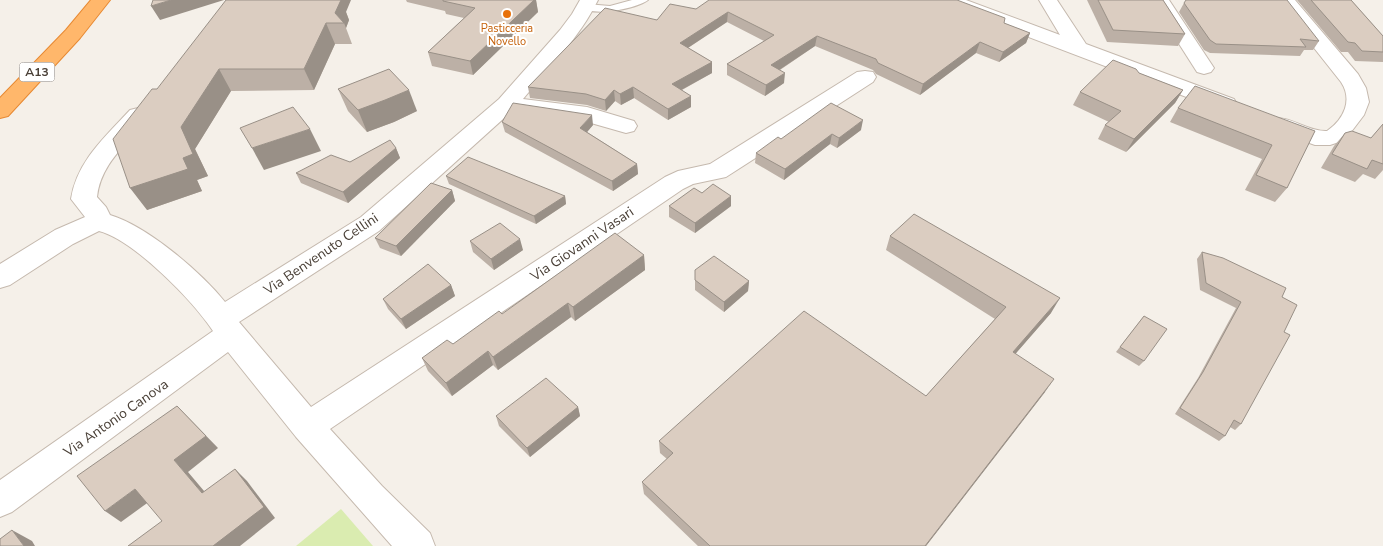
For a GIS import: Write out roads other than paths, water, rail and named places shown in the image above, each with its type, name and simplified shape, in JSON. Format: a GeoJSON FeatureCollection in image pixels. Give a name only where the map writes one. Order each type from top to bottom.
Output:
{"type":"FeatureCollection","features":[{"type":"Feature","properties":{"kind":"highway","name":"A13"},"geometry":{"type":"LineString","coordinates":[[0,84],[80,0]]}},
{"type":"Feature","properties":{"kind":"highway","name":"A13"},"geometry":{"type":"LineString","coordinates":[[0,111],[74,34],[101,0]]}},
{"type":"Feature","properties":{"kind":"street"},"geometry":{"type":"LineString","coordinates":[[949,0],[1305,134],[1332,138],[1337,135],[1358,108],[1360,102],[1357,88],[1285,0]]}},
{"type":"Feature","properties":{"kind":"street"},"geometry":{"type":"LineString","coordinates":[[1048,0],[1078,48]]}},
{"type":"Feature","properties":{"kind":"street"},"geometry":{"type":"LineString","coordinates":[[1160,0],[1204,68]]}},
{"type":"Feature","properties":{"kind":"street","name":"Via Benvenuto Cellini"},"geometry":{"type":"LineString","coordinates":[[226,326],[241,307],[370,224],[507,104],[567,34],[588,3]]}},
{"type":"Feature","properties":{"kind":"street","name":"Via Giovanni Vasari"},"geometry":{"type":"LineString","coordinates":[[307,427],[674,183],[686,177],[718,171],[865,77]]}},
{"type":"Feature","properties":{"kind":"street"},"geometry":{"type":"LineString","coordinates":[[99,222],[97,213],[84,198],[85,184],[99,160],[154,96]]}},
{"type":"Feature","properties":{"kind":"street"},"geometry":{"type":"LineString","coordinates":[[507,104],[587,114],[626,126]]}},
{"type":"Feature","properties":{"kind":"street"},"geometry":{"type":"LineString","coordinates":[[0,278],[77,230],[99,222],[113,225],[155,253],[205,298],[307,427],[417,546]]}},
{"type":"Feature","properties":{"kind":"street","name":"Via Antonio Canova"},"geometry":{"type":"LineString","coordinates":[[0,500],[191,364],[226,326]]}},
{"type":"Feature","properties":{"kind":"lane"},"geometry":{"type":"LineString","coordinates":[[588,3],[610,9],[643,0]]}},
{"type":"Feature","properties":{"kind":"place","name":"Pasticceria Novello"},"geometry":{"type":"Point","coordinates":[507,14]}}]}
